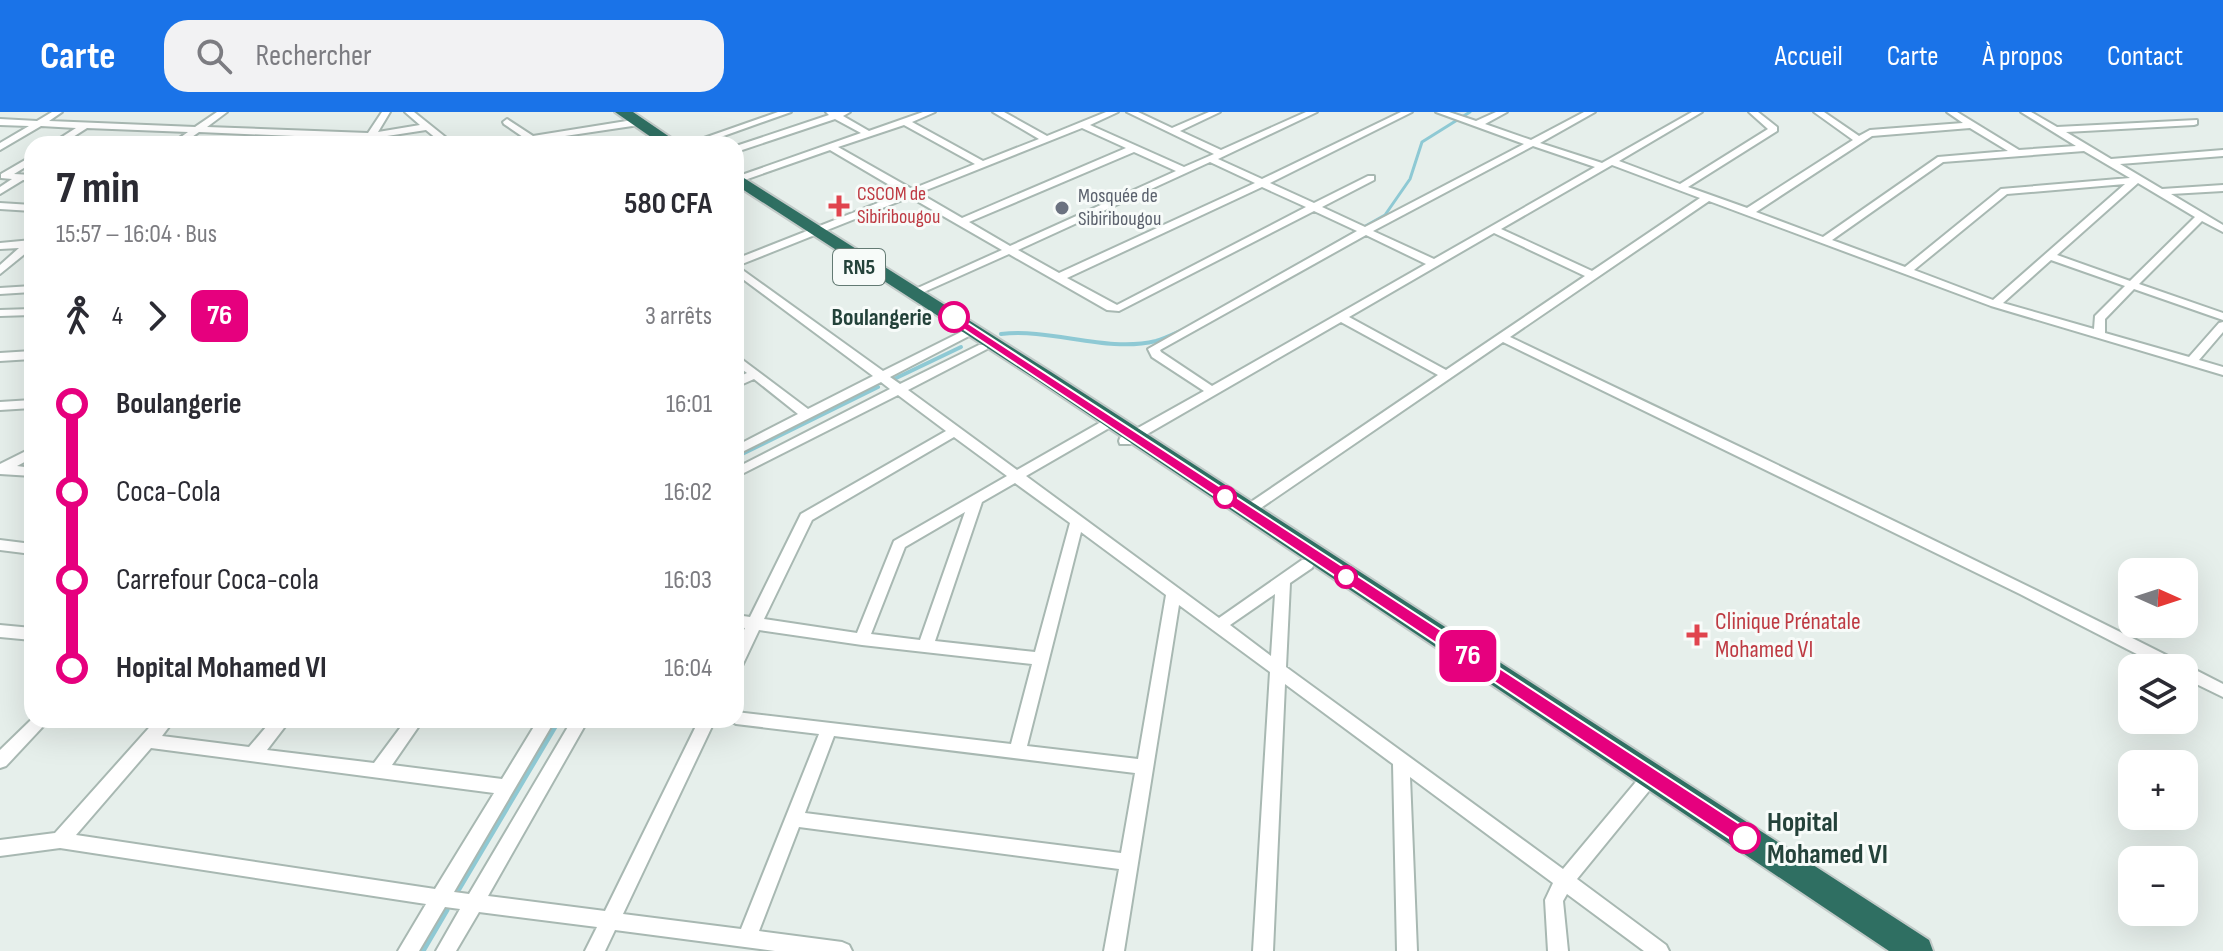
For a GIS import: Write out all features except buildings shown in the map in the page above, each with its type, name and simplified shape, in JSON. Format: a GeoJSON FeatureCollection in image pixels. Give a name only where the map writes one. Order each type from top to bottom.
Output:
{"type":"FeatureCollection","features":[{"type":"Feature","properties":{"kind":"highway"},"geometry":{"type":"LineString","coordinates":[[623,112],[671,136]]}},
{"type":"Feature","properties":{"kind":"highway"},"geometry":{"type":"LineString","coordinates":[[638,117],[662,136]]}},
{"type":"Feature","properties":{"kind":"highway","name":"RN5"},"geometry":{"type":"LineString","coordinates":[[744,186],[983,347],[1247,511],[1890,951]]}},
{"type":"Feature","properties":{"kind":"highway","name":"RN5"},"geometry":{"type":"LineString","coordinates":[[814,233],[915,293],[1307,564],[1917,951]]}},
{"type":"Feature","properties":{"kind":"street"},"geometry":{"type":"LineString","coordinates":[[0,147],[58,112]]}},
{"type":"Feature","properties":{"kind":"street"},"geometry":{"type":"LineString","coordinates":[[187,136],[223,112]]}},
{"type":"Feature","properties":{"kind":"street"},"geometry":{"type":"LineString","coordinates":[[371,136],[386,112]]}},
{"type":"Feature","properties":{"kind":"street"},"geometry":{"type":"LineString","coordinates":[[409,112],[439,136]]}},
{"type":"Feature","properties":{"kind":"street"},"geometry":{"type":"LineString","coordinates":[[716,136],[787,112]]}},
{"type":"Feature","properties":{"kind":"street"},"geometry":{"type":"LineString","coordinates":[[744,178],[931,112]]}},
{"type":"Feature","properties":{"kind":"street"},"geometry":{"type":"LineString","coordinates":[[997,112],[1046,139]]}},
{"type":"Feature","properties":{"kind":"street"},"geometry":{"type":"LineString","coordinates":[[1131,112],[1222,154]]}},
{"type":"Feature","properties":{"kind":"street"},"geometry":{"type":"LineString","coordinates":[[1172,131],[1216,112]]}},
{"type":"Feature","properties":{"kind":"street"},"geometry":{"type":"LineString","coordinates":[[915,293],[1313,112]]}},
{"type":"Feature","properties":{"kind":"street"},"geometry":{"type":"LineString","coordinates":[[1060,277],[1408,112]]}},
{"type":"Feature","properties":{"kind":"street"},"geometry":{"type":"LineString","coordinates":[[1440,112],[1531,143],[1681,187],[1995,304],[2100,332],[2223,371]]}},
{"type":"Feature","properties":{"kind":"street"},"geometry":{"type":"LineString","coordinates":[[1478,124],[1503,112]]}},
{"type":"Feature","properties":{"kind":"street"},"geometry":{"type":"LineString","coordinates":[[1214,392],[1156,354],[1154,349],[1364,232],[1591,112]]}},
{"type":"Feature","properties":{"kind":"street"},"geometry":{"type":"LineString","coordinates":[[862,639],[899,544],[1018,478],[1118,431],[1214,392],[1698,112]]}},
{"type":"Feature","properties":{"kind":"street"},"geometry":{"type":"LineString","coordinates":[[1681,187],[1774,129],[1753,112]]}},
{"type":"Feature","properties":{"kind":"street"},"geometry":{"type":"LineString","coordinates":[[1818,112],[1857,139]]}},
{"type":"Feature","properties":{"kind":"street"},"geometry":{"type":"LineString","coordinates":[[1951,112],[2017,153]]}},
{"type":"Feature","properties":{"kind":"street"},"geometry":{"type":"LineString","coordinates":[[2025,112],[2223,229]]}},
{"type":"Feature","properties":{"kind":"street"},"geometry":{"type":"LineString","coordinates":[[744,146],[837,113],[868,134]]}},
{"type":"Feature","properties":{"kind":"street"},"geometry":{"type":"LineString","coordinates":[[744,260],[1107,113]]}},
{"type":"Feature","properties":{"kind":"street"},"geometry":{"type":"LineString","coordinates":[[559,136],[638,117]]}},
{"type":"Feature","properties":{"kind":"street"},"geometry":{"type":"LineString","coordinates":[[904,121],[983,165]]}},
{"type":"Feature","properties":{"kind":"street"},"geometry":{"type":"LineString","coordinates":[[0,122],[306,136]]}},
{"type":"Feature","properties":{"kind":"street"},"geometry":{"type":"LineString","coordinates":[[507,122],[526,136]]}},
{"type":"Feature","properties":{"kind":"street"},"geometry":{"type":"LineString","coordinates":[[2056,130],[2194,122]]}},
{"type":"Feature","properties":{"kind":"street"},"geometry":{"type":"LineString","coordinates":[[69,136],[86,125]]}},
{"type":"Feature","properties":{"kind":"street"},"geometry":{"type":"LineString","coordinates":[[1083,125],[1184,171]]}},
{"type":"Feature","properties":{"kind":"street"},"geometry":{"type":"LineString","coordinates":[[1748,212],[1870,133],[1972,125]]}},
{"type":"Feature","properties":{"kind":"street"},"geometry":{"type":"LineString","coordinates":[[386,136],[428,127]]}},
{"type":"Feature","properties":{"kind":"street"},"geometry":{"type":"LineString","coordinates":[[831,147],[1111,308],[1127,307],[1371,178]]}},
{"type":"Feature","properties":{"kind":"street"},"geometry":{"type":"LineString","coordinates":[[961,222],[1134,148]]}},
{"type":"Feature","properties":{"kind":"street"},"geometry":{"type":"LineString","coordinates":[[1824,241],[1941,159],[2085,148]]}},
{"type":"Feature","properties":{"kind":"street"},"geometry":{"type":"LineString","coordinates":[[2109,162],[2223,153]]}},
{"type":"Feature","properties":{"kind":"street"},"geometry":{"type":"LineString","coordinates":[[1211,159],[1435,264]]}},
{"type":"Feature","properties":{"kind":"street"},"geometry":{"type":"LineString","coordinates":[[2,176],[24,164]]}},
{"type":"Feature","properties":{"kind":"street"},"geometry":{"type":"LineString","coordinates":[[2,176],[24,178]]}},
{"type":"Feature","properties":{"kind":"street"},"geometry":{"type":"LineString","coordinates":[[0,191],[24,179]]}},
{"type":"Feature","properties":{"kind":"street"},"geometry":{"type":"LineString","coordinates":[[1995,304],[2137,180]]}},
{"type":"Feature","properties":{"kind":"street"},"geometry":{"type":"LineString","coordinates":[[1906,271],[2004,191],[2137,180]]}},
{"type":"Feature","properties":{"kind":"street"},"geometry":{"type":"LineString","coordinates":[[2161,192],[2223,188]]}},
{"type":"Feature","properties":{"kind":"street"},"geometry":{"type":"LineString","coordinates":[[1247,511],[1708,197]]}},
{"type":"Feature","properties":{"kind":"street"},"geometry":{"type":"LineString","coordinates":[[0,206],[24,208]]}},
{"type":"Feature","properties":{"kind":"street"},"geometry":{"type":"LineString","coordinates":[[2100,332],[2099,318],[2201,216]]}},
{"type":"Feature","properties":{"kind":"street"},"geometry":{"type":"LineString","coordinates":[[1495,230],[1593,275]]}},
{"type":"Feature","properties":{"kind":"street"},"geometry":{"type":"LineString","coordinates":[[0,246],[24,247]]}},
{"type":"Feature","properties":{"kind":"street"},"geometry":{"type":"LineString","coordinates":[[0,271],[24,251]]}},
{"type":"Feature","properties":{"kind":"street"},"geometry":{"type":"LineString","coordinates":[[2050,256],[2223,317]]}},
{"type":"Feature","properties":{"kind":"street"},"geometry":{"type":"LineString","coordinates":[[744,275],[1659,951]]}},
{"type":"Feature","properties":{"kind":"street"},"geometry":{"type":"LineString","coordinates":[[0,291],[24,290]]}},
{"type":"Feature","properties":{"kind":"street"},"geometry":{"type":"LineString","coordinates":[[0,313],[24,312]]}},
{"type":"Feature","properties":{"kind":"street"},"geometry":{"type":"LineString","coordinates":[[1342,318],[1447,375]]}},
{"type":"Feature","properties":{"kind":"street"},"geometry":{"type":"LineString","coordinates":[[2193,360],[2223,325]]}},
{"type":"Feature","properties":{"kind":"street"},"geometry":{"type":"LineString","coordinates":[[744,447],[965,334]]}},
{"type":"Feature","properties":{"kind":"street"},"geometry":{"type":"LineString","coordinates":[[1503,338],[2025,590],[2151,654]]}},
{"type":"Feature","properties":{"kind":"street"},"geometry":{"type":"LineString","coordinates":[[744,469],[983,347]]}},
{"type":"Feature","properties":{"kind":"street"},"geometry":{"type":"LineString","coordinates":[[0,357],[24,356]]}},
{"type":"Feature","properties":{"kind":"street"},"geometry":{"type":"LineString","coordinates":[[744,365],[806,414]]}},
{"type":"Feature","properties":{"kind":"street"},"geometry":{"type":"LineString","coordinates":[[744,379],[755,374]]}},
{"type":"Feature","properties":{"kind":"street"},"geometry":{"type":"LineString","coordinates":[[0,406],[24,404]]}},
{"type":"Feature","properties":{"kind":"street"},"geometry":{"type":"LineString","coordinates":[[744,646],[806,517],[955,431]]}},
{"type":"Feature","properties":{"kind":"street"},"geometry":{"type":"LineString","coordinates":[[0,469],[24,456]]}},
{"type":"Feature","properties":{"kind":"street"},"geometry":{"type":"LineString","coordinates":[[0,469],[24,471]]}},
{"type":"Feature","properties":{"kind":"street"},"geometry":{"type":"LineString","coordinates":[[926,646],[975,502]]}},
{"type":"Feature","properties":{"kind":"street"},"geometry":{"type":"LineString","coordinates":[[1017,752],[1077,521]]}},
{"type":"Feature","properties":{"kind":"street"},"geometry":{"type":"LineString","coordinates":[[0,545],[24,548]]}},
{"type":"Feature","properties":{"kind":"street"},"geometry":{"type":"LineString","coordinates":[[1218,626],[1307,564]]}},
{"type":"Feature","properties":{"kind":"street"},"geometry":{"type":"LineString","coordinates":[[1263,951],[1283,581]]}},
{"type":"Feature","properties":{"kind":"street"},"geometry":{"type":"LineString","coordinates":[[1114,951],[1174,593]]}},
{"type":"Feature","properties":{"kind":"street"},"geometry":{"type":"LineString","coordinates":[[744,622],[1041,659]]}},
{"type":"Feature","properties":{"kind":"street"},"geometry":{"type":"LineString","coordinates":[[4,635],[24,634]]}},
{"type":"Feature","properties":{"kind":"street"},"geometry":{"type":"LineString","coordinates":[[2198,678],[2223,691]]}},
{"type":"Feature","properties":{"kind":"street"},"geometry":{"type":"LineString","coordinates":[[744,719],[1144,767]]}},
{"type":"Feature","properties":{"kind":"street"},"geometry":{"type":"LineString","coordinates":[[0,761],[33,728]]}},
{"type":"Feature","properties":{"kind":"street"},"geometry":{"type":"LineString","coordinates":[[60,840],[159,728]]}},
{"type":"Feature","properties":{"kind":"street"},"geometry":{"type":"LineString","coordinates":[[253,755],[275,728]]}},
{"type":"Feature","properties":{"kind":"street"},"geometry":{"type":"LineString","coordinates":[[378,771],[409,728]]}},
{"type":"Feature","properties":{"kind":"street"},"geometry":{"type":"LineString","coordinates":[[408,951],[542,728]]}},
{"type":"Feature","properties":{"kind":"street"},"geometry":{"type":"LineString","coordinates":[[446,951],[575,728]]}},
{"type":"Feature","properties":{"kind":"street"},"geometry":{"type":"LineString","coordinates":[[595,951],[703,728]]}},
{"type":"Feature","properties":{"kind":"street"},"geometry":{"type":"LineString","coordinates":[[746,939],[829,729]]}},
{"type":"Feature","properties":{"kind":"street"},"geometry":{"type":"LineString","coordinates":[[147,741],[506,787]]}},
{"type":"Feature","properties":{"kind":"street"},"geometry":{"type":"LineString","coordinates":[[1401,761],[1407,951]]}},
{"type":"Feature","properties":{"kind":"street"},"geometry":{"type":"LineString","coordinates":[[1558,951],[1554,900],[1564,881],[1647,782]]}},
{"type":"Feature","properties":{"kind":"street"},"geometry":{"type":"LineString","coordinates":[[794,819],[1129,862]]}},
{"type":"Feature","properties":{"kind":"street"},"geometry":{"type":"LineString","coordinates":[[0,848],[60,840],[474,903],[833,950]]}},
{"type":"Feature","properties":{"kind":"waterway"},"geometry":{"type":"LineString","coordinates":[[1279,275],[1385,215],[1410,179],[1422,142],[1470,112]]}},
{"type":"Feature","properties":{"kind":"waterway"},"geometry":{"type":"LineString","coordinates":[[1001,334],[1040,334],[1137,344],[1156,341],[1185,329]]}},
{"type":"Feature","properties":{"kind":"waterway"},"geometry":{"type":"LineString","coordinates":[[892,380],[961,347]]}},
{"type":"Feature","properties":{"kind":"waterway"},"geometry":{"type":"LineString","coordinates":[[744,453],[878,387]]}},
{"type":"Feature","properties":{"kind":"waterway"},"geometry":{"type":"LineString","coordinates":[[459,889],[554,728]]}},
{"type":"Feature","properties":{"kind":"waterway"},"geometry":{"type":"LineString","coordinates":[[423,951],[447,910]]}},
{"type":"Feature","properties":{"kind":"bus line","name":"76"},"geometry":{"type":"LineString","coordinates":[[954,317],[1745,838]]}},
{"type":"Feature","properties":{"kind":"place","name":"CSCOM de Sibiribougou"},"geometry":{"type":"Point","coordinates":[839,206]}},
{"type":"Feature","properties":{"kind":"place","name":"Mosquée de Sibiribougou"},"geometry":{"type":"Point","coordinates":[1062,208]}},
{"type":"Feature","properties":{"kind":"place","name":"Boulangerie"},"geometry":{"type":"Point","coordinates":[954,317]}},
{"type":"Feature","properties":{"kind":"place","name":"Clinique Prénatale Mohamed VI"},"geometry":{"type":"Point","coordinates":[1697,635]}},
{"type":"Feature","properties":{"kind":"place","name":"Hopital Mohamed VI"},"geometry":{"type":"Point","coordinates":[1745,838]}}]}
